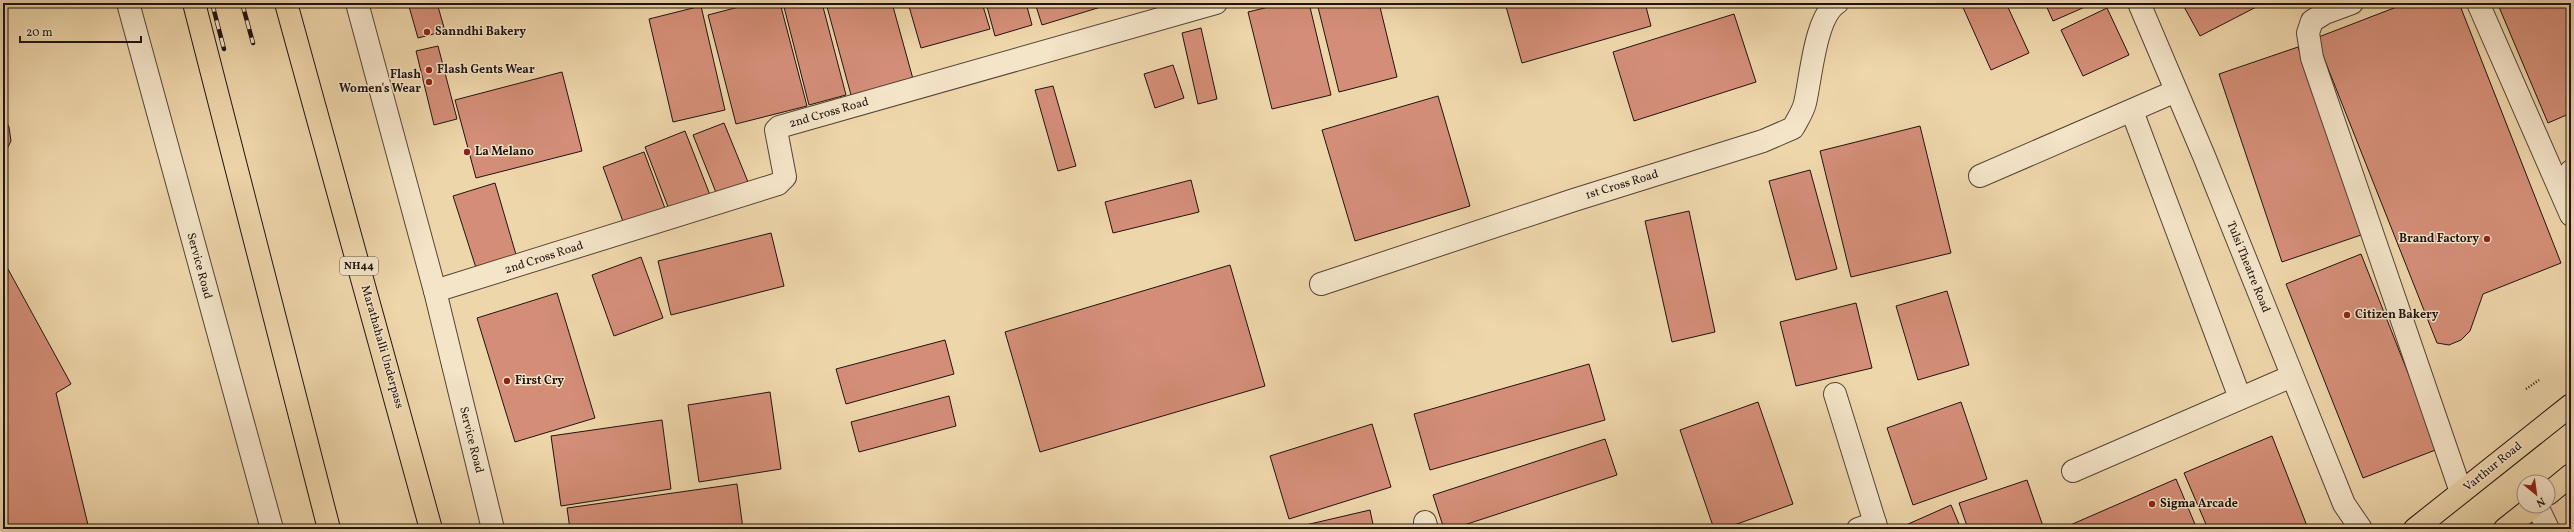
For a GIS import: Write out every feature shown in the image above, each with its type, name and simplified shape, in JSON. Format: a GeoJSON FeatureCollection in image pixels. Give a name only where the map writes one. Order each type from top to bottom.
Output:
{"type":"FeatureCollection","features":[{"type":"Feature","properties":{"kind":"main road"},"geometry":{"type":"LineString","coordinates":[[194,3],[329,529]]}},
{"type":"Feature","properties":{"kind":"main road","name":"Marathahalli Underpass"},"geometry":{"type":"LineString","coordinates":[[286,3],[431,529]]}},
{"type":"Feature","properties":{"kind":"main road","name":"Varthur Road"},"geometry":{"type":"LineString","coordinates":[[2415,529],[2571,405]]}},
{"type":"Feature","properties":{"kind":"main road"},"geometry":{"type":"LineString","coordinates":[[2556,487],[2571,475]]}},
{"type":"Feature","properties":{"kind":"main road"},"geometry":{"type":"LineString","coordinates":[[2505,529],[2525,514]]}},
{"type":"Feature","properties":{"kind":"street","name":"Service Road"},"geometry":{"type":"LineString","coordinates":[[128,3],[272,529]]}},
{"type":"Feature","properties":{"kind":"street","name":"Service Road"},"geometry":{"type":"LineString","coordinates":[[357,3],[435,291],[493,529]]}},
{"type":"Feature","properties":{"kind":"street","name":"2nd Cross Road"},"geometry":{"type":"LineString","coordinates":[[435,291],[778,184],[785,177],[776,130],[779,127],[1216,3]]}},
{"type":"Feature","properties":{"kind":"street","name":"1st Cross Road"},"geometry":{"type":"LineString","coordinates":[[1321,284],[1574,200],[1763,141],[1793,128],[1804,105],[1819,36],[1829,8],[1837,3]]}},
{"type":"Feature","properties":{"kind":"street","name":"Tulsi Theatre Road"},"geometry":{"type":"LineString","coordinates":[[2138,3],[2176,91],[2344,504],[2361,529]]}},
{"type":"Feature","properties":{"kind":"street"},"geometry":{"type":"LineString","coordinates":[[2352,3],[2325,13],[2312,21],[2308,33],[2312,58],[2461,492]]}},
{"type":"Feature","properties":{"kind":"street"},"geometry":{"type":"LineString","coordinates":[[2478,3],[2571,215]]}},
{"type":"Feature","properties":{"kind":"street"},"geometry":{"type":"LineString","coordinates":[[1980,176],[2176,91]]}},
{"type":"Feature","properties":{"kind":"street"},"geometry":{"type":"LineString","coordinates":[[2132,111],[2240,398]]}},
{"type":"Feature","properties":{"kind":"street"},"geometry":{"type":"LineString","coordinates":[[2571,170],[2569,182],[2571,186]]}},
{"type":"Feature","properties":{"kind":"street"},"geometry":{"type":"LineString","coordinates":[[2073,470],[2292,376]]}},
{"type":"Feature","properties":{"kind":"street"},"geometry":{"type":"LineString","coordinates":[[1835,394],[1870,527]]}},
{"type":"Feature","properties":{"kind":"street"},"geometry":{"type":"LineString","coordinates":[[2540,514],[2548,529]]}},
{"type":"Feature","properties":{"kind":"path"},"geometry":{"type":"LineString","coordinates":[[2526,389],[2539,380]]}},
{"type":"Feature","properties":{"kind":"building"},"geometry":{"type":"Polygon","coordinates":[[[408,3],[437,3],[445,31],[418,38],[408,3]]]}},
{"type":"Feature","properties":{"kind":"building"},"geometry":{"type":"Polygon","coordinates":[[[754,3],[780,3],[807,106],[736,124],[708,15],[754,3]]]}},
{"type":"Feature","properties":{"kind":"building"},"geometry":{"type":"Polygon","coordinates":[[[783,3],[822,3],[846,95],[809,105],[783,3]]]}},
{"type":"Feature","properties":{"kind":"building"},"geometry":{"type":"Polygon","coordinates":[[[826,3],[892,3],[913,79],[851,95],[826,3]]]}},
{"type":"Feature","properties":{"kind":"building"},"geometry":{"type":"Polygon","coordinates":[[[908,3],[982,3],[990,29],[921,48],[908,3]]]}},
{"type":"Feature","properties":{"kind":"building"},"geometry":{"type":"Polygon","coordinates":[[[986,3],[1026,3],[1032,25],[995,36],[986,3]]]}},
{"type":"Feature","properties":{"kind":"building"},"geometry":{"type":"Polygon","coordinates":[[[1035,3],[1114,3],[1042,25],[1035,3]]]}},
{"type":"Feature","properties":{"kind":"building"},"geometry":{"type":"Polygon","coordinates":[[[1285,3],[1309,3],[1331,95],[1272,109],[1248,12],[1285,3]]]}},
{"type":"Feature","properties":{"kind":"building"},"geometry":{"type":"Polygon","coordinates":[[[1317,3],[1379,3],[1397,77],[1339,92],[1317,3]]]}},
{"type":"Feature","properties":{"kind":"building"},"geometry":{"type":"Polygon","coordinates":[[[1505,3],[1645,3],[1651,26],[1522,63],[1505,3]]]}},
{"type":"Feature","properties":{"kind":"building"},"geometry":{"type":"Polygon","coordinates":[[[1961,3],[2006,3],[2029,53],[1991,70],[1961,3]]]}},
{"type":"Feature","properties":{"kind":"building"},"geometry":{"type":"Polygon","coordinates":[[[2045,3],[2094,3],[2053,21],[2045,3]]]}},
{"type":"Feature","properties":{"kind":"building"},"geometry":{"type":"Polygon","coordinates":[[[2182,3],[2264,3],[2200,36],[2182,3]]]}},
{"type":"Feature","properties":{"kind":"building"},"geometry":{"type":"Polygon","coordinates":[[[2407,3],[2459,3],[2561,263],[2483,294],[2470,331],[2461,340],[2449,345],[2437,343],[2316,38],[2407,3]]]}},
{"type":"Feature","properties":{"kind":"building"},"geometry":{"type":"Polygon","coordinates":[[[2508,3],[2571,3],[2571,113],[2548,123],[2499,7],[2508,3]]]}},
{"type":"Feature","properties":{"kind":"building"},"geometry":{"type":"Polygon","coordinates":[[[701,6],[725,110],[673,122],[649,19],[701,6]]]}},
{"type":"Feature","properties":{"kind":"building"},"geometry":{"type":"Polygon","coordinates":[[[2107,8],[2129,55],[2083,76],[2061,30],[2107,8]]]}},
{"type":"Feature","properties":{"kind":"building"},"geometry":{"type":"Polygon","coordinates":[[[1734,14],[1756,82],[1634,121],[1613,52],[1734,14]]]}},
{"type":"Feature","properties":{"kind":"building"},"geometry":{"type":"Polygon","coordinates":[[[1201,28],[1217,99],[1198,104],[1182,33],[1201,28]]]}},
{"type":"Feature","properties":{"kind":"building"},"geometry":{"type":"Polygon","coordinates":[[[438,46],[457,119],[434,125],[416,51],[438,46]]]}},
{"type":"Feature","properties":{"kind":"building"},"geometry":{"type":"Polygon","coordinates":[[[2298,47],[2361,235],[2282,262],[2219,74],[2298,47]]]}},
{"type":"Feature","properties":{"kind":"building"},"geometry":{"type":"Polygon","coordinates":[[[1173,65],[1184,98],[1155,108],[1144,74],[1173,65]]]}},
{"type":"Feature","properties":{"kind":"building"},"geometry":{"type":"Polygon","coordinates":[[[562,72],[582,151],[476,178],[455,100],[562,72]]]}},
{"type":"Feature","properties":{"kind":"building"},"geometry":{"type":"Polygon","coordinates":[[[1053,86],[1076,166],[1058,171],[1035,90],[1053,86]]]}},
{"type":"Feature","properties":{"kind":"building"},"geometry":{"type":"Polygon","coordinates":[[[1438,96],[1470,206],[1355,241],[1322,130],[1438,96]]]}},
{"type":"Feature","properties":{"kind":"building"},"geometry":{"type":"Polygon","coordinates":[[[3,116],[9,127],[11,141],[3,157],[3,116]]]}},
{"type":"Feature","properties":{"kind":"building"},"geometry":{"type":"Polygon","coordinates":[[[724,123],[750,187],[719,200],[693,135],[724,123]]]}},
{"type":"Feature","properties":{"kind":"building"},"geometry":{"type":"Polygon","coordinates":[[[1920,126],[1951,253],[1851,277],[1820,151],[1920,126]]]}},
{"type":"Feature","properties":{"kind":"building"},"geometry":{"type":"Polygon","coordinates":[[[685,131],[710,195],[670,212],[645,147],[685,131]]]}},
{"type":"Feature","properties":{"kind":"building"},"geometry":{"type":"Polygon","coordinates":[[[644,152],[666,211],[625,227],[603,167],[644,152]]]}},
{"type":"Feature","properties":{"kind":"building"},"geometry":{"type":"Polygon","coordinates":[[[1810,170],[1837,269],[1796,280],[1769,181],[1810,170]]]}},
{"type":"Feature","properties":{"kind":"building"},"geometry":{"type":"Polygon","coordinates":[[[1191,180],[1199,212],[1113,233],[1105,202],[1191,180]]]}},
{"type":"Feature","properties":{"kind":"building"},"geometry":{"type":"Polygon","coordinates":[[[495,183],[517,258],[477,271],[453,196],[495,183]]]}},
{"type":"Feature","properties":{"kind":"building"},"geometry":{"type":"Polygon","coordinates":[[[1689,211],[1715,332],[1672,342],[1645,221],[1689,211]]]}},
{"type":"Feature","properties":{"kind":"building"},"geometry":{"type":"Polygon","coordinates":[[[771,233],[784,286],[671,315],[658,261],[771,233]]]}},
{"type":"Feature","properties":{"kind":"building"},"geometry":{"type":"Polygon","coordinates":[[[2361,254],[2438,449],[2363,478],[2286,284],[2361,254]]]}},
{"type":"Feature","properties":{"kind":"building"},"geometry":{"type":"Polygon","coordinates":[[[641,257],[663,318],[614,336],[592,275],[641,257]]]}},
{"type":"Feature","properties":{"kind":"building"},"geometry":{"type":"Polygon","coordinates":[[[3,260],[71,384],[56,393],[89,529],[3,529],[3,260]]]}},
{"type":"Feature","properties":{"kind":"building"},"geometry":{"type":"Polygon","coordinates":[[[1230,265],[1265,386],[1040,452],[1005,332],[1230,265]]]}},
{"type":"Feature","properties":{"kind":"building"},"geometry":{"type":"Polygon","coordinates":[[[1947,291],[1969,365],[1918,380],[1896,306],[1947,291]]]}},
{"type":"Feature","properties":{"kind":"building"},"geometry":{"type":"Polygon","coordinates":[[[557,293],[595,418],[515,442],[477,318],[557,293]]]}},
{"type":"Feature","properties":{"kind":"building"},"geometry":{"type":"Polygon","coordinates":[[[1856,303],[1872,368],[1796,386],[1780,322],[1856,303]]]}},
{"type":"Feature","properties":{"kind":"building"},"geometry":{"type":"Polygon","coordinates":[[[945,340],[954,374],[846,404],[836,369],[945,340]]]}},
{"type":"Feature","properties":{"kind":"building"},"geometry":{"type":"Polygon","coordinates":[[[1589,364],[1605,420],[1430,470],[1414,414],[1589,364]]]}},
{"type":"Feature","properties":{"kind":"building"},"geometry":{"type":"Polygon","coordinates":[[[770,392],[781,469],[699,482],[688,405],[770,392]]]}},
{"type":"Feature","properties":{"kind":"building"},"geometry":{"type":"Polygon","coordinates":[[[949,396],[956,426],[859,452],[851,422],[949,396]]]}},
{"type":"Feature","properties":{"kind":"building"},"geometry":{"type":"Polygon","coordinates":[[[1758,402],[1793,504],[1723,529],[1714,529],[1680,430],[1758,402]]]}},
{"type":"Feature","properties":{"kind":"building"},"geometry":{"type":"Polygon","coordinates":[[[1961,402],[1987,479],[1913,505],[1887,428],[1961,402]]]}},
{"type":"Feature","properties":{"kind":"building"},"geometry":{"type":"Polygon","coordinates":[[[662,420],[671,489],[561,506],[551,436],[662,420]]]}},
{"type":"Feature","properties":{"kind":"building"},"geometry":{"type":"Polygon","coordinates":[[[1372,424],[1391,487],[1289,519],[1270,456],[1372,424]]]}},
{"type":"Feature","properties":{"kind":"building"},"geometry":{"type":"Polygon","coordinates":[[[2272,436],[2307,526],[2302,529],[2208,529],[2184,473],[2272,436]]]}},
{"type":"Feature","properties":{"kind":"building"},"geometry":{"type":"Polygon","coordinates":[[[1605,439],[1617,475],[1452,529],[1444,529],[1433,495],[1605,439]]]}},
{"type":"Feature","properties":{"kind":"building","name":"Sigma Arcade"},"geometry":{"type":"Polygon","coordinates":[[[2176,479],[2197,529],[2061,529],[2176,479]]]}},
{"type":"Feature","properties":{"kind":"building"},"geometry":{"type":"Polygon","coordinates":[[[2027,480],[2044,529],[1968,529],[1959,503],[2027,480]]]}},
{"type":"Feature","properties":{"kind":"building"},"geometry":{"type":"Polygon","coordinates":[[[737,484],[743,529],[570,529],[567,508],[737,484]]]}},
{"type":"Feature","properties":{"kind":"building"},"geometry":{"type":"Polygon","coordinates":[[[1951,505],[1961,529],[1907,529],[1906,525],[1951,505]]]}},
{"type":"Feature","properties":{"kind":"building"},"geometry":{"type":"Polygon","coordinates":[[[1370,510],[1374,529],[1298,529],[1297,527],[1370,510]]]}},
{"type":"Feature","properties":{"kind":"railway"},"geometry":{"type":"LineString","coordinates":[[212,3],[224,49]]}},
{"type":"Feature","properties":{"kind":"railway"},"geometry":{"type":"LineString","coordinates":[[242,3],[253,43]]}},
{"type":"Feature","properties":{"kind":"place","name":"Sanndhi Bakery"},"geometry":{"type":"Point","coordinates":[427,32]}},
{"type":"Feature","properties":{"kind":"place","name":"Flash Gents Wear"},"geometry":{"type":"Point","coordinates":[429,70]}},
{"type":"Feature","properties":{"kind":"place","name":"Flash Women's Wear"},"geometry":{"type":"Point","coordinates":[429,82]}},
{"type":"Feature","properties":{"kind":"place","name":"La Melano"},"geometry":{"type":"Point","coordinates":[467,152]}},
{"type":"Feature","properties":{"kind":"place","name":"Brand Factory"},"geometry":{"type":"Point","coordinates":[2487,239]}},
{"type":"Feature","properties":{"kind":"place","name":"Citizen Bakery"},"geometry":{"type":"Point","coordinates":[2347,315]}},
{"type":"Feature","properties":{"kind":"place","name":"First Cry"},"geometry":{"type":"Point","coordinates":[507,381]}},
{"type":"Feature","properties":{"kind":"place","name":"Sigma Arcade"},"geometry":{"type":"Point","coordinates":[2152,504]}}]}
